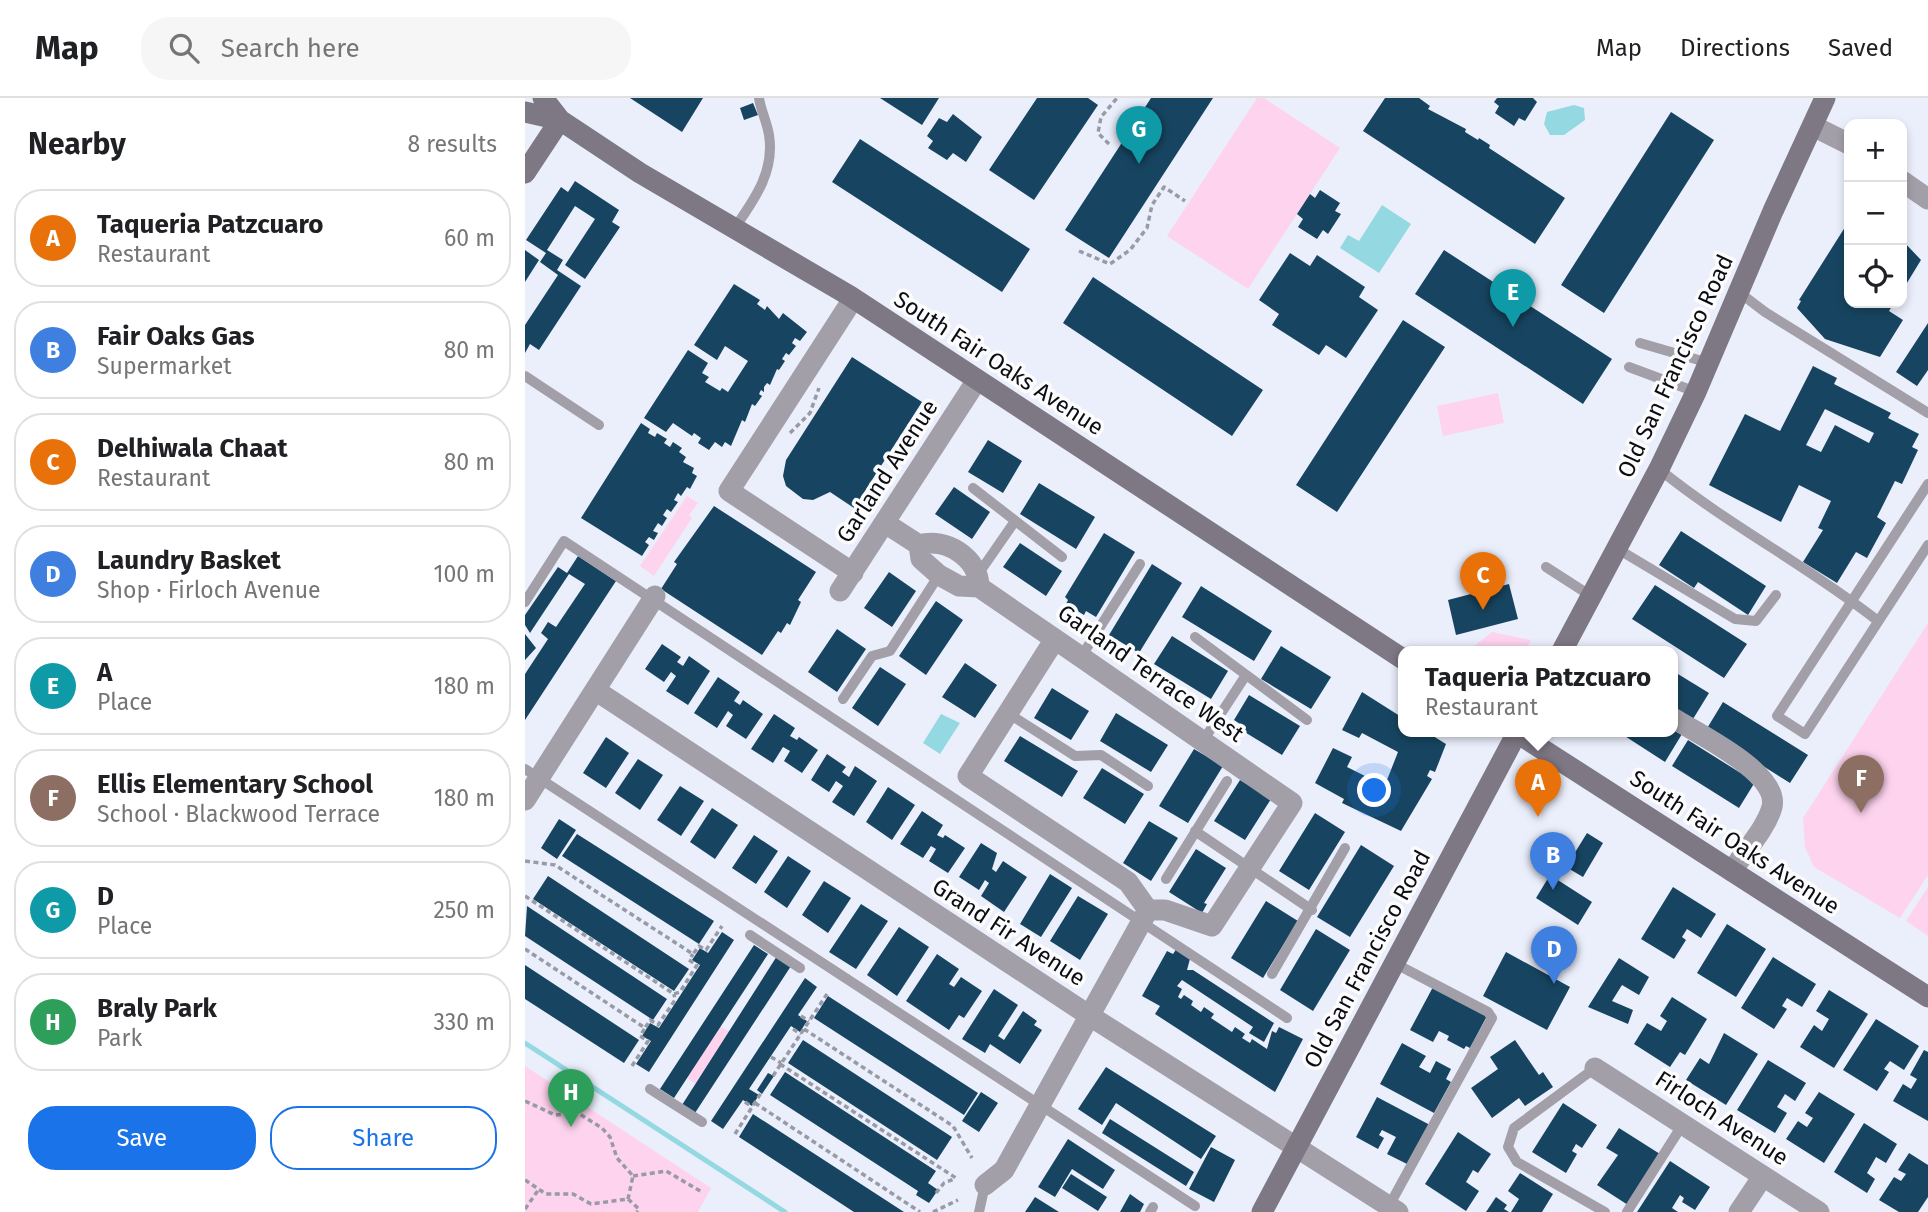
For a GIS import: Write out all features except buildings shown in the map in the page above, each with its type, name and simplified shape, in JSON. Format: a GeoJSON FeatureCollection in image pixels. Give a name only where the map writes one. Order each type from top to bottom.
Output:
{"type":"FeatureCollection","features":[{"type":"Feature","properties":{"kind":"main road","name":"South Fair Oaks Avenue"},"geometry":{"type":"LineString","coordinates":[[543,98],[560,120]]}},
{"type":"Feature","properties":{"kind":"main road","name":"Old San Francisco Road"},"geometry":{"type":"LineString","coordinates":[[1565,646],[1660,468],[1825,98]]}},
{"type":"Feature","properties":{"kind":"main road","name":"South Fair Oaks Avenue"},"geometry":{"type":"LineString","coordinates":[[525,112],[560,120],[734,229],[853,299],[1398,656]]}},
{"type":"Feature","properties":{"kind":"main road"},"geometry":{"type":"LineString","coordinates":[[525,173],[560,120]]}},
{"type":"Feature","properties":{"kind":"main road","name":"Old San Francisco Road"},"geometry":{"type":"LineString","coordinates":[[1262,1212],[1513,737]]}},
{"type":"Feature","properties":{"kind":"main road","name":"South Fair Oaks Avenue"},"geometry":{"type":"LineString","coordinates":[[1524,737],[1928,997]]}},
{"type":"Feature","properties":{"kind":"street"},"geometry":{"type":"LineString","coordinates":[[1813,126],[1844,142]]}},
{"type":"Feature","properties":{"kind":"street"},"geometry":{"type":"LineString","coordinates":[[1904,182],[1926,193]]}},
{"type":"Feature","properties":{"kind":"street"},"geometry":{"type":"LineString","coordinates":[[853,299],[729,491],[853,573]]}},
{"type":"Feature","properties":{"kind":"street","name":"Garland Avenue"},"geometry":{"type":"LineString","coordinates":[[840,591],[977,380]]}},
{"type":"Feature","properties":{"kind":"street","name":"Garland Terrace West"},"geometry":{"type":"LineString","coordinates":[[885,523],[919,545],[933,541],[945,545],[972,562],[979,580],[1055,639],[1292,803],[1249,868]]}},
{"type":"Feature","properties":{"kind":"street","name":"Garland Terrace West"},"geometry":{"type":"LineString","coordinates":[[919,545],[921,559],[939,575],[959,586],[979,580]]}},
{"type":"Feature","properties":{"kind":"street"},"geometry":{"type":"LineString","coordinates":[[525,800],[532,773],[595,690],[653,598]]}},
{"type":"Feature","properties":{"kind":"street"},"geometry":{"type":"LineString","coordinates":[[1055,639],[1006,712],[968,776],[1128,882],[1145,916]]}},
{"type":"Feature","properties":{"kind":"street","name":"Grand Fir Avenue"},"geometry":{"type":"LineString","coordinates":[[595,690],[1090,1016],[1394,1209]]}},
{"type":"Feature","properties":{"kind":"street"},"geometry":{"type":"LineString","coordinates":[[1678,721],[1760,773],[1772,791],[1771,811],[1732,871]]}},
{"type":"Feature","properties":{"kind":"street"},"geometry":{"type":"LineString","coordinates":[[985,1185],[1004,1170],[1145,916],[1165,910],[1212,926],[1249,868]]}},
{"type":"Feature","properties":{"kind":"street","name":"Firloch Avenue"},"geometry":{"type":"LineString","coordinates":[[1595,1069],[1819,1212]]}},
{"type":"Feature","properties":{"kind":"street"},"geometry":{"type":"LineString","coordinates":[[1739,1212],[1763,1176]]}},
{"type":"Feature","properties":{"kind":"lane"},"geometry":{"type":"LineString","coordinates":[[734,229],[759,195],[768,170],[769,136],[759,98]]}},
{"type":"Feature","properties":{"kind":"lane"},"geometry":{"type":"LineString","coordinates":[[1740,293],[1765,312],[1923,410]]}},
{"type":"Feature","properties":{"kind":"lane"},"geometry":{"type":"LineString","coordinates":[[1640,343],[1709,363]]}},
{"type":"Feature","properties":{"kind":"lane"},"geometry":{"type":"LineString","coordinates":[[1629,367],[1696,391]]}},
{"type":"Feature","properties":{"kind":"lane"},"geometry":{"type":"LineString","coordinates":[[525,376],[599,425]]}},
{"type":"Feature","properties":{"kind":"lane"},"geometry":{"type":"LineString","coordinates":[[1660,468],[1769,548],[1851,600],[1878,621]]}},
{"type":"Feature","properties":{"kind":"lane"},"geometry":{"type":"LineString","coordinates":[[1928,484],[1777,716],[1805,734],[1928,545]]}},
{"type":"Feature","properties":{"kind":"lane"},"geometry":{"type":"LineString","coordinates":[[973,488],[1062,558]]}},
{"type":"Feature","properties":{"kind":"lane"},"geometry":{"type":"LineString","coordinates":[[979,580],[1015,521]]}},
{"type":"Feature","properties":{"kind":"lane"},"geometry":{"type":"LineString","coordinates":[[525,602],[564,541],[1145,916],[1287,1018]]}},
{"type":"Feature","properties":{"kind":"lane"},"geometry":{"type":"LineString","coordinates":[[1616,548],[1735,619],[1756,621],[1776,595]]}},
{"type":"Feature","properties":{"kind":"lane"},"geometry":{"type":"LineString","coordinates":[[1081,657],[1140,564]]}},
{"type":"Feature","properties":{"kind":"lane"},"geometry":{"type":"LineString","coordinates":[[1546,567],[1591,596]]}},
{"type":"Feature","properties":{"kind":"lane"},"geometry":{"type":"LineString","coordinates":[[843,699],[872,656],[890,651],[939,575]]}},
{"type":"Feature","properties":{"kind":"lane"},"geometry":{"type":"LineString","coordinates":[[1195,637],[1307,720]]}},
{"type":"Feature","properties":{"kind":"lane"},"geometry":{"type":"LineString","coordinates":[[1203,741],[1246,675]]}},
{"type":"Feature","properties":{"kind":"lane"},"geometry":{"type":"LineString","coordinates":[[1006,712],[1075,756],[1101,755],[1148,786]]}},
{"type":"Feature","properties":{"kind":"lane"},"geometry":{"type":"LineString","coordinates":[[532,773],[1195,1206]]}},
{"type":"Feature","properties":{"kind":"lane"},"geometry":{"type":"LineString","coordinates":[[1166,879],[1227,781]]}},
{"type":"Feature","properties":{"kind":"lane"},"geometry":{"type":"LineString","coordinates":[[1195,831],[1312,910]]}},
{"type":"Feature","properties":{"kind":"lane"},"geometry":{"type":"LineString","coordinates":[[1272,974],[1312,910],[1345,848]]}},
{"type":"Feature","properties":{"kind":"lane"},"geometry":{"type":"LineString","coordinates":[[750,935],[800,968]]}},
{"type":"Feature","properties":{"kind":"lane"},"geometry":{"type":"LineString","coordinates":[[1394,963],[1488,1012],[1492,1018],[1394,1209]]}},
{"type":"Feature","properties":{"kind":"lane"},"geometry":{"type":"LineString","coordinates":[[1595,1069],[1514,1128],[1508,1147],[1517,1162],[1605,1212]]}},
{"type":"Feature","properties":{"kind":"lane"},"geometry":{"type":"LineString","coordinates":[[650,1089],[702,1122]]}},
{"type":"Feature","properties":{"kind":"lane"},"geometry":{"type":"LineString","coordinates":[[1627,1212],[1683,1124]]}},
{"type":"Feature","properties":{"kind":"lane"},"geometry":{"type":"LineString","coordinates":[[978,1212],[985,1185]]}},
{"type":"Feature","properties":{"kind":"path"},"geometry":{"type":"LineString","coordinates":[[1109,144],[1098,134],[1101,117],[1117,98]]}},
{"type":"Feature","properties":{"kind":"path"},"geometry":{"type":"LineString","coordinates":[[1079,251],[1110,264],[1129,250],[1147,228],[1151,205],[1164,187],[1185,201]]}},
{"type":"Feature","properties":{"kind":"path"},"geometry":{"type":"LineString","coordinates":[[786,435],[810,413],[816,401],[819,381]]}},
{"type":"Feature","properties":{"kind":"path"},"geometry":{"type":"LineString","coordinates":[[525,861],[555,865],[693,954]]}},
{"type":"Feature","properties":{"kind":"path"},"geometry":{"type":"LineString","coordinates":[[525,896],[674,994],[675,1000],[658,1025],[650,1020],[640,1036],[647,1041],[632,1066]]}},
{"type":"Feature","properties":{"kind":"path"},"geometry":{"type":"LineString","coordinates":[[674,994],[680,992],[697,965],[689,960],[693,954],[699,946],[706,950],[722,926]]}},
{"type":"Feature","properties":{"kind":"path"},"geometry":{"type":"LineString","coordinates":[[525,949],[645,1028]]}},
{"type":"Feature","properties":{"kind":"path"},"geometry":{"type":"LineString","coordinates":[[773,1076],[827,994]]}},
{"type":"Feature","properties":{"kind":"path"},"geometry":{"type":"LineString","coordinates":[[801,1016],[809,1021]]}},
{"type":"Feature","properties":{"kind":"path"},"geometry":{"type":"LineString","coordinates":[[793,1029],[800,1034]]}},
{"type":"Feature","properties":{"kind":"path"},"geometry":{"type":"LineString","coordinates":[[804,1029],[953,1126],[972,1158]]}},
{"type":"Feature","properties":{"kind":"path"},"geometry":{"type":"LineString","coordinates":[[771,1057],[956,1178],[946,1181],[936,1193]]}},
{"type":"Feature","properties":{"kind":"path"},"geometry":{"type":"LineString","coordinates":[[735,1134],[761,1093]]}},
{"type":"Feature","properties":{"kind":"path"},"geometry":{"type":"LineString","coordinates":[[525,1101],[555,1115],[578,1113],[602,1128],[610,1137],[617,1158],[632,1176],[628,1199]]}},
{"type":"Feature","properties":{"kind":"path"},"geometry":{"type":"LineString","coordinates":[[745,1102],[921,1212]]}},
{"type":"Feature","properties":{"kind":"path"},"geometry":{"type":"LineString","coordinates":[[632,1176],[666,1171],[702,1192]]}},
{"type":"Feature","properties":{"kind":"path"},"geometry":{"type":"LineString","coordinates":[[525,1180],[549,1195],[573,1194],[591,1204],[628,1199],[639,1209],[637,1212]]}},
{"type":"Feature","properties":{"kind":"path"},"geometry":{"type":"LineString","coordinates":[[525,1209],[539,1189]]}},
{"type":"Feature","properties":{"kind":"path"},"geometry":{"type":"LineString","coordinates":[[933,1212],[958,1200]]}},
{"type":"Feature","properties":{"kind":"shaded area"},"geometry":{"type":"Polygon","coordinates":[[[1257,98],[1264,98],[1340,148],[1248,289],[1167,236],[1257,98]]]}},
{"type":"Feature","properties":{"kind":"shaded area"},"geometry":{"type":"Polygon","coordinates":[[[1498,393],[1504,423],[1443,436],[1437,406],[1498,393]]]}},
{"type":"Feature","properties":{"kind":"shaded area"},"geometry":{"type":"Polygon","coordinates":[[[687,496],[698,503],[689,515],[692,518],[654,576],[640,566],[687,496]]]}},
{"type":"Feature","properties":{"kind":"shaded area"},"geometry":{"type":"Polygon","coordinates":[[[1928,623],[1928,875],[1900,918],[1814,867],[1805,847],[1803,818],[1928,623]]]}},
{"type":"Feature","properties":{"kind":"shaded area"},"geometry":{"type":"Polygon","coordinates":[[[1492,632],[1531,640],[1528,646],[1474,646],[1492,632]]]}},
{"type":"Feature","properties":{"kind":"shaded area"},"geometry":{"type":"Polygon","coordinates":[[[1928,887],[1928,936],[1906,921],[1928,887]]]}},
{"type":"Feature","properties":{"kind":"shaded area"},"geometry":{"type":"Polygon","coordinates":[[[720,1026],[729,1031],[695,1084],[687,1078],[720,1026]]]}},
{"type":"Feature","properties":{"kind":"shaded area"},"geometry":{"type":"Polygon","coordinates":[[[525,1066],[711,1188],[698,1212],[525,1212],[525,1066]]]}},
{"type":"Feature","properties":{"kind":"water"},"geometry":{"type":"Polygon","coordinates":[[[1574,105],[1584,108],[1585,120],[1564,135],[1550,135],[1544,124],[1547,112],[1574,105]]]}},
{"type":"Feature","properties":{"kind":"water"},"geometry":{"type":"Polygon","coordinates":[[[1382,205],[1411,224],[1379,273],[1340,248],[1348,235],[1359,241],[1382,205]]]}},
{"type":"Feature","properties":{"kind":"water"},"geometry":{"type":"Polygon","coordinates":[[[941,714],[960,723],[940,754],[923,743],[941,714]]]}},
{"type":"Feature","properties":{"kind":"waterway"},"geometry":{"type":"LineString","coordinates":[[525,1043],[785,1212]]}},
{"type":"Feature","properties":{"kind":"place","name":"D"},"geometry":{"type":"Point","coordinates":[1139,164]}},
{"type":"Feature","properties":{"kind":"place","name":"A"},"geometry":{"type":"Point","coordinates":[1513,327]}},
{"type":"Feature","properties":{"kind":"place","name":"Delhiwala Chaat"},"geometry":{"type":"Point","coordinates":[1483,610]}},
{"type":"Feature","properties":{"kind":"place","name":"Ellis Elementary School"},"geometry":{"type":"Point","coordinates":[1861,813]}},
{"type":"Feature","properties":{"kind":"place","name":"Taqueria Patzcuaro"},"geometry":{"type":"Point","coordinates":[1538,817]}},
{"type":"Feature","properties":{"kind":"place","name":"Fair Oaks Gas"},"geometry":{"type":"Point","coordinates":[1553,890]}},
{"type":"Feature","properties":{"kind":"place","name":"Laundry Basket"},"geometry":{"type":"Point","coordinates":[1554,984]}},
{"type":"Feature","properties":{"kind":"place","name":"Braly Park"},"geometry":{"type":"Point","coordinates":[571,1127]}}]}
